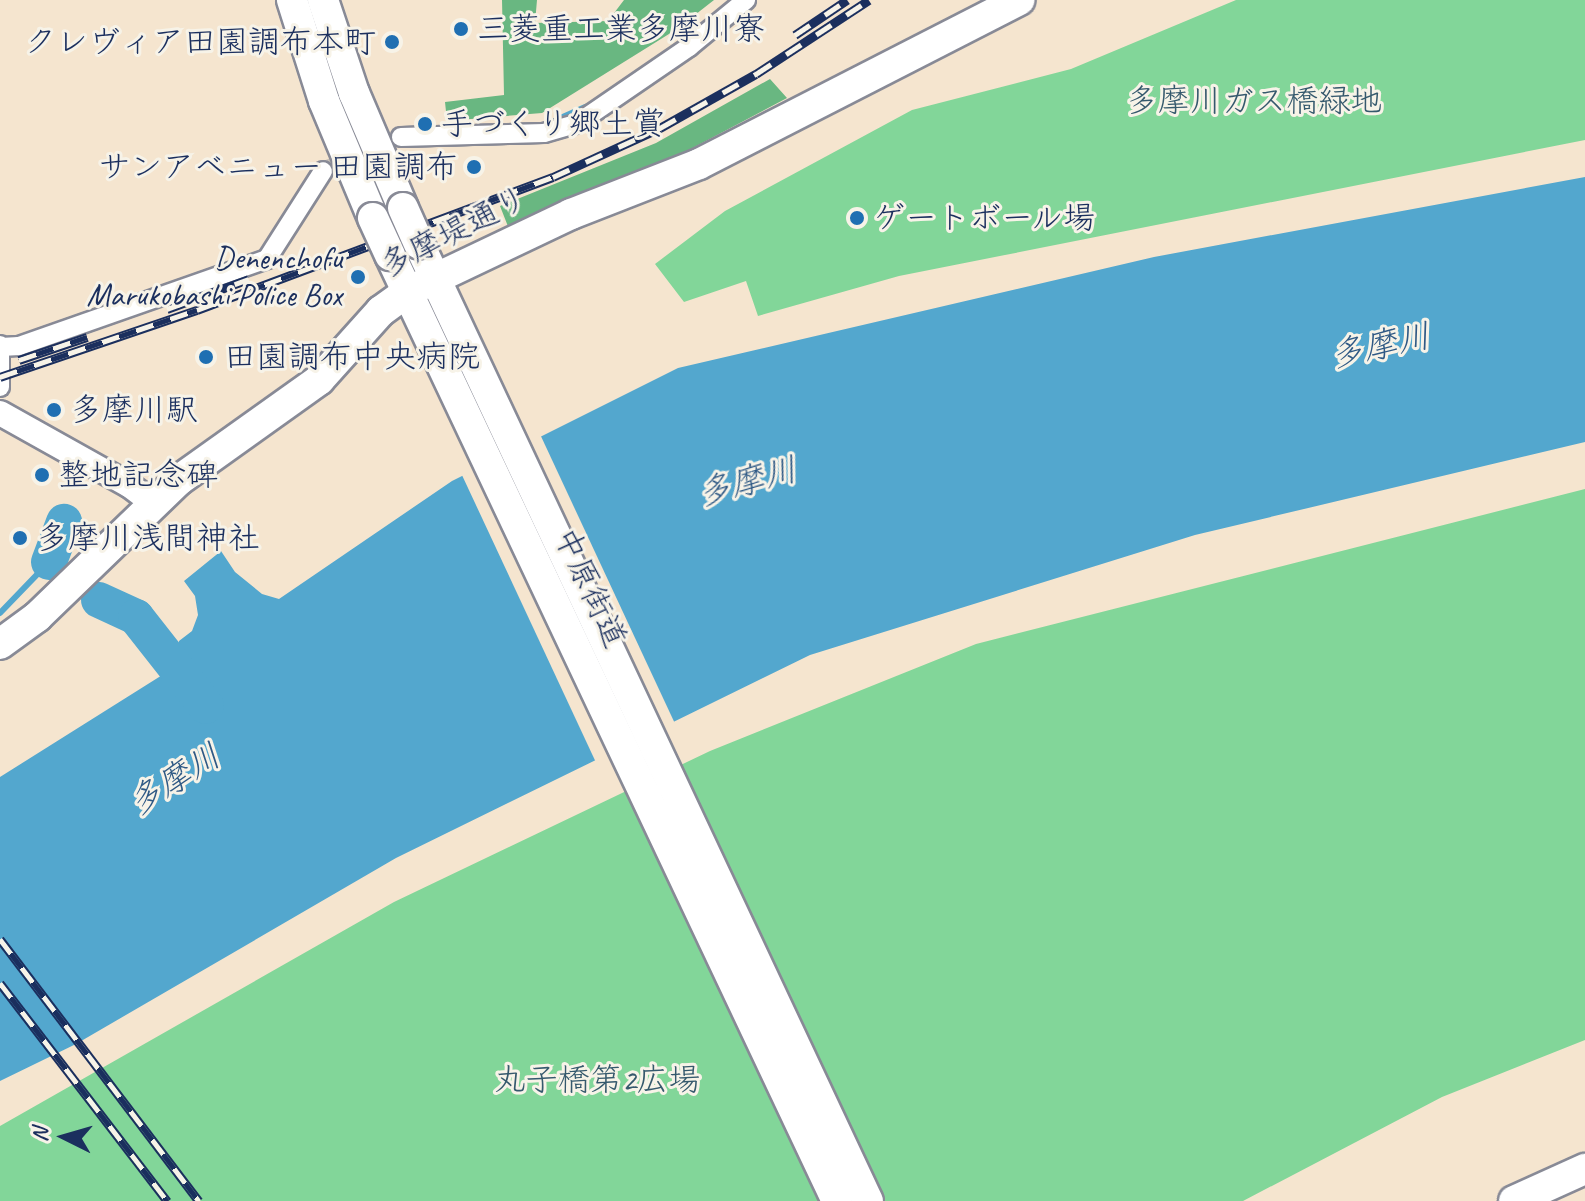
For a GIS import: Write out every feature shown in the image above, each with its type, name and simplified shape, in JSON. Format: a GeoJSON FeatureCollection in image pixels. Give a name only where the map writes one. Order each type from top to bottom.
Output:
{"type":"FeatureCollection","features":[{"type":"Feature","properties":{"kind":"main road","name":"中原街道"},"geometry":{"type":"LineString","coordinates":[[292,0],[328,112],[390,255],[422,284],[440,319],[868,1201]]}},
{"type":"Feature","properties":{"kind":"main road","name":"中原街道"},"geometry":{"type":"LineString","coordinates":[[323,0],[354,93],[419,244],[422,284]]}},
{"type":"Feature","properties":{"kind":"main road","name":"多摩堤通り"},"geometry":{"type":"LineString","coordinates":[[0,644],[37,617],[189,472],[319,380],[381,311],[422,284],[571,214],[699,164],[1019,0]]}},
{"type":"Feature","properties":{"kind":"main road","name":"中原街道"},"geometry":{"type":"LineString","coordinates":[[440,319],[837,1201]]}},
{"type":"Feature","properties":{"kind":"main road"},"geometry":{"type":"LineString","coordinates":[[1514,1201],[1585,1169]]}},
{"type":"Feature","properties":{"kind":"street"},"geometry":{"type":"LineString","coordinates":[[401,137],[544,133],[578,123],[689,47],[746,0]]}},
{"type":"Feature","properties":{"kind":"street"},"geometry":{"type":"LineString","coordinates":[[0,387],[1,346],[19,346],[267,259],[323,171]]}},
{"type":"Feature","properties":{"kind":"street"},"geometry":{"type":"LineString","coordinates":[[0,413],[129,485],[154,504]]}},
{"type":"Feature","properties":{"kind":"green space"},"geometry":{"type":"Polygon","coordinates":[[[502,0],[537,0],[535,23],[608,21],[624,0],[714,0],[677,29],[542,113],[447,121],[445,102],[504,95],[502,0]]]}},
{"type":"Feature","properties":{"kind":"green space","name":"多摩川ガス橋緑地"},"geometry":{"type":"Polygon","coordinates":[[[1236,0],[1585,0],[1585,140],[899,276],[758,316],[746,281],[684,302],[655,264],[725,211],[912,110],[1071,69],[1236,0]]]}},
{"type":"Feature","properties":{"kind":"green space"},"geometry":{"type":"Polygon","coordinates":[[[770,79],[787,98],[668,161],[509,229],[500,206],[656,143],[770,79]]]}},
{"type":"Feature","properties":{"kind":"green space","name":"丸子橋第2広場"},"geometry":{"type":"Polygon","coordinates":[[[1585,489],[1585,1040],[1442,1097],[1243,1201],[0,1201],[0,1126],[394,902],[710,751],[976,644],[1585,489]]]}},
{"type":"Feature","properties":{"kind":"water","name":"多摩川"},"geometry":{"type":"Polygon","coordinates":[[[1585,177],[1585,442],[1195,535],[810,655],[396,858],[76,1044],[0,1081],[0,777],[175,667],[179,641],[192,631],[198,615],[195,596],[184,581],[221,551],[235,572],[262,594],[279,599],[452,481],[678,368],[1154,257],[1585,177]]]}},
{"type":"Feature","properties":{"kind":"pier"},"geometry":{"type":"Polygon","coordinates":[[[539,432],[676,725],[596,762],[459,469],[539,432]]]}},
{"type":"Feature","properties":{"kind":"waterway"},"geometry":{"type":"LineString","coordinates":[[556,120],[585,107]]}},
{"type":"Feature","properties":{"kind":"waterway"},"geometry":{"type":"LineString","coordinates":[[49,562],[64,522]]}},
{"type":"Feature","properties":{"kind":"waterway"},"geometry":{"type":"LineString","coordinates":[[0,613],[49,562],[57,564]]}},
{"type":"Feature","properties":{"kind":"waterway"},"geometry":{"type":"LineString","coordinates":[[99,600],[136,617],[206,706]]}},
{"type":"Feature","properties":{"kind":"tunnel"},"geometry":{"type":"LineString","coordinates":[[323,171],[401,137]]}},
{"type":"Feature","properties":{"kind":"railway"},"geometry":{"type":"LineString","coordinates":[[795,35],[847,0]]}},
{"type":"Feature","properties":{"kind":"railway"},"geometry":{"type":"LineString","coordinates":[[0,377],[197,310],[553,177],[660,128],[756,74],[869,0]]}},
{"type":"Feature","properties":{"kind":"railway"},"geometry":{"type":"LineString","coordinates":[[167,309],[249,279]]}},
{"type":"Feature","properties":{"kind":"railway"},"geometry":{"type":"LineString","coordinates":[[19,360],[87,337]]}},
{"type":"Feature","properties":{"kind":"railway"},"geometry":{"type":"LineString","coordinates":[[0,939],[199,1201]]}},
{"type":"Feature","properties":{"kind":"railway"},"geometry":{"type":"LineString","coordinates":[[0,983],[167,1201]]}},
{"type":"Feature","properties":{"kind":"place","name":"三菱重工業多摩川寮"},"geometry":{"type":"Point","coordinates":[461,29]}},
{"type":"Feature","properties":{"kind":"place","name":"クレヴィア田園調布本町"},"geometry":{"type":"Point","coordinates":[392,42]}},
{"type":"Feature","properties":{"kind":"place","name":"手づくり郷土賞"},"geometry":{"type":"Point","coordinates":[425,124]}},
{"type":"Feature","properties":{"kind":"place","name":"サンアベニュー 田園調布"},"geometry":{"type":"Point","coordinates":[474,167]}},
{"type":"Feature","properties":{"kind":"place","name":"ゲートボール場"},"geometry":{"type":"Point","coordinates":[857,218]}},
{"type":"Feature","properties":{"kind":"place","name":"Denenchofu Marukobashi Police Box"},"geometry":{"type":"Point","coordinates":[358,277]}},
{"type":"Feature","properties":{"kind":"place","name":"田園調布中央病院"},"geometry":{"type":"Point","coordinates":[206,357]}},
{"type":"Feature","properties":{"kind":"place","name":"多摩川駅"},"geometry":{"type":"Point","coordinates":[54,410]}},
{"type":"Feature","properties":{"kind":"place","name":"整地記念碑"},"geometry":{"type":"Point","coordinates":[42,475]}},
{"type":"Feature","properties":{"kind":"place","name":"多摩川浅間神社"},"geometry":{"type":"Point","coordinates":[20,538]}}]}
